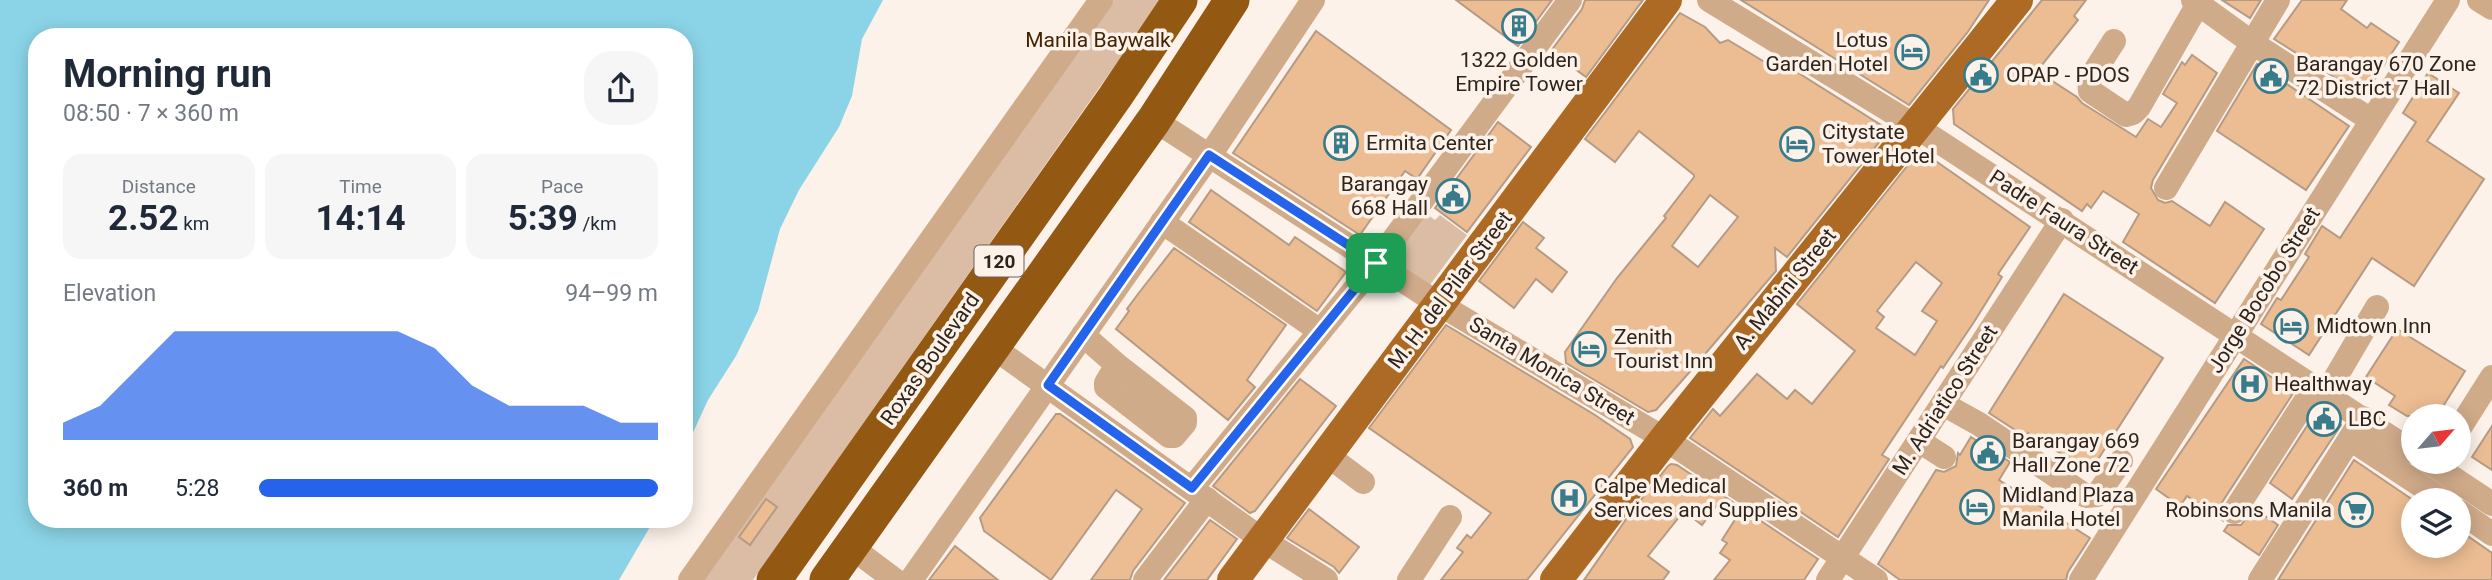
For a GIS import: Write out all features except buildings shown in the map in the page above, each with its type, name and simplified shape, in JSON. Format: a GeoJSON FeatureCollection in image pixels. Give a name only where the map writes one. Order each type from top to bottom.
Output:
{"type":"FeatureCollection","features":[{"type":"Feature","properties":{"kind":"highway","name":"Roxas Boulevard"},"geometry":{"type":"LineString","coordinates":[[774,580],[1115,97],[1180,0]]}},
{"type":"Feature","properties":{"kind":"highway","name":"120"},"geometry":{"type":"LineString","coordinates":[[827,580],[1154,120],[1232,0]]}},
{"type":"Feature","properties":{"kind":"main road","name":"M. H. del Pilar Street"},"geometry":{"type":"LineString","coordinates":[[1233,580],[1666,0]]}},
{"type":"Feature","properties":{"kind":"main road","name":"A. Mabini Street"},"geometry":{"type":"LineString","coordinates":[[1556,580],[1665,439],[2017,0]]}},
{"type":"Feature","properties":{"kind":"street"},"geometry":{"type":"LineString","coordinates":[[690,580],[1101,0]]}},
{"type":"Feature","properties":{"kind":"street"},"geometry":{"type":"LineString","coordinates":[[911,580],[1209,155],[1313,0]]}},
{"type":"Feature","properties":{"kind":"street"},"geometry":{"type":"LineString","coordinates":[[1145,580],[1199,494],[1320,331],[1376,263],[1570,0]]}},
{"type":"Feature","properties":{"kind":"street","name":"Padre Faura Street"},"geometry":{"type":"LineString","coordinates":[[1709,0],[1915,126],[2236,334],[2320,390],[2357,428],[2401,447]]}},
{"type":"Feature","properties":{"kind":"street"},"geometry":{"type":"LineString","coordinates":[[2166,188],[2278,0]]}},
{"type":"Feature","properties":{"kind":"street","name":"Jorge Bocobo Street"},"geometry":{"type":"LineString","coordinates":[[2081,580],[2448,0]]}},
{"type":"Feature","properties":{"kind":"street"},"geometry":{"type":"LineString","coordinates":[[2479,0],[2492,9]]}},
{"type":"Feature","properties":{"kind":"street"},"geometry":{"type":"LineString","coordinates":[[2114,41],[2089,80],[2089,85],[2090,91],[2126,115],[2139,107],[2195,2],[2371,120]]}},
{"type":"Feature","properties":{"kind":"street","name":"Santa Monica Street"},"geometry":{"type":"LineString","coordinates":[[1154,120],[1439,304],[1665,439],[1870,578]]}},
{"type":"Feature","properties":{"kind":"street","name":"M. Adriatico Street"},"geometry":{"type":"LineString","coordinates":[[1828,580],[2062,220]]}},
{"type":"Feature","properties":{"kind":"street"},"geometry":{"type":"LineString","coordinates":[[1162,222],[1320,331]]}},
{"type":"Feature","properties":{"kind":"street"},"geometry":{"type":"LineString","coordinates":[[2234,512],[2378,307]]}},
{"type":"Feature","properties":{"kind":"street"},"geometry":{"type":"LineString","coordinates":[[1083,335],[1117,365]]}},
{"type":"Feature","properties":{"kind":"street"},"geometry":{"type":"LineString","coordinates":[[994,348],[1263,540],[1325,580]]}},
{"type":"Feature","properties":{"kind":"street"},"geometry":{"type":"LineString","coordinates":[[2471,410],[2492,377]]}},
{"type":"Feature","properties":{"kind":"street"},"geometry":{"type":"LineString","coordinates":[[1943,404],[1979,424],[2086,496],[2097,495],[2121,461]]}},
{"type":"Feature","properties":{"kind":"street"},"geometry":{"type":"LineString","coordinates":[[2263,576],[2357,428],[2429,488]]}},
{"type":"Feature","properties":{"kind":"street"},"geometry":{"type":"LineString","coordinates":[[1919,440],[1944,457]]}},
{"type":"Feature","properties":{"kind":"street"},"geometry":{"type":"LineString","coordinates":[[1327,455],[1363,482]]}},
{"type":"Feature","properties":{"kind":"street"},"geometry":{"type":"LineString","coordinates":[[2450,474],[2492,504]]}},
{"type":"Feature","properties":{"kind":"street"},"geometry":{"type":"LineString","coordinates":[[1409,580],[1450,517]]}},
{"type":"Feature","properties":{"kind":"street"},"geometry":{"type":"LineString","coordinates":[[2471,519],[2492,534]]}},
{"type":"Feature","properties":{"kind":"street"},"geometry":{"type":"LineString","coordinates":[[851,547],[895,580]]}},
{"type":"Feature","properties":{"kind":"green space","name":"Manila Baywalk"},"geometry":{"type":"Polygon","coordinates":[[[1089,0],[1161,0],[753,580],[683,580],[1089,0]]]}},
{"type":"Feature","properties":{"kind":"green space"},"geometry":{"type":"Polygon","coordinates":[[[1424,212],[1435,220],[1440,215],[1467,235],[1429,286],[1389,258],[1424,212]]]}},
{"type":"Feature","properties":{"kind":"water"},"geometry":{"type":"Polygon","coordinates":[[[0,0],[883,0],[862,39],[852,96],[839,127],[799,190],[780,229],[758,311],[736,356],[708,400],[693,432],[693,28],[28,28],[28,528],[649,528],[619,580],[0,580],[0,0]]]}},
{"type":"Feature","properties":{"kind":"place","name":"1322 Golden Empire Tower"},"geometry":{"type":"Point","coordinates":[1519,26]}},
{"type":"Feature","properties":{"kind":"place","name":"Lotus Garden Hotel"},"geometry":{"type":"Point","coordinates":[1912,52]}},
{"type":"Feature","properties":{"kind":"place","name":"OPAP - PDOS"},"geometry":{"type":"Point","coordinates":[1981,75]}},
{"type":"Feature","properties":{"kind":"place","name":"Barangay 670 Zone 72 District 7 Hall"},"geometry":{"type":"Point","coordinates":[2271,76]}},
{"type":"Feature","properties":{"kind":"place","name":"Ermita Center"},"geometry":{"type":"Point","coordinates":[1341,143]}},
{"type":"Feature","properties":{"kind":"place","name":"Citystate Tower Hotel"},"geometry":{"type":"Point","coordinates":[1797,144]}},
{"type":"Feature","properties":{"kind":"place","name":"Barangay 668 Hall"},"geometry":{"type":"Point","coordinates":[1453,196]}},
{"type":"Feature","properties":{"kind":"place","name":"Midtown Inn"},"geometry":{"type":"Point","coordinates":[2291,326]}},
{"type":"Feature","properties":{"kind":"place","name":"Zenith Tourist Inn"},"geometry":{"type":"Point","coordinates":[1589,349]}},
{"type":"Feature","properties":{"kind":"place","name":"Healthway"},"geometry":{"type":"Point","coordinates":[2250,384]}},
{"type":"Feature","properties":{"kind":"place","name":"LBC"},"geometry":{"type":"Point","coordinates":[2324,419]}},
{"type":"Feature","properties":{"kind":"place","name":"Barangay 669 Hall Zone 72"},"geometry":{"type":"Point","coordinates":[1988,453]}},
{"type":"Feature","properties":{"kind":"place","name":"Calpe Medical Services and Supplies"},"geometry":{"type":"Point","coordinates":[1569,498]}},
{"type":"Feature","properties":{"kind":"place","name":"Midland Plaza Manila Hotel"},"geometry":{"type":"Point","coordinates":[1977,507]}},
{"type":"Feature","properties":{"kind":"place","name":"Robinsons Manila"},"geometry":{"type":"Point","coordinates":[2356,510]}},
{"type":"Feature","properties":{"kind":"route"},"geometry":{"type":"LineString","coordinates":[[1209,155],[1376,263],[1192,488],[1048,385],[1209,155]]}}]}
